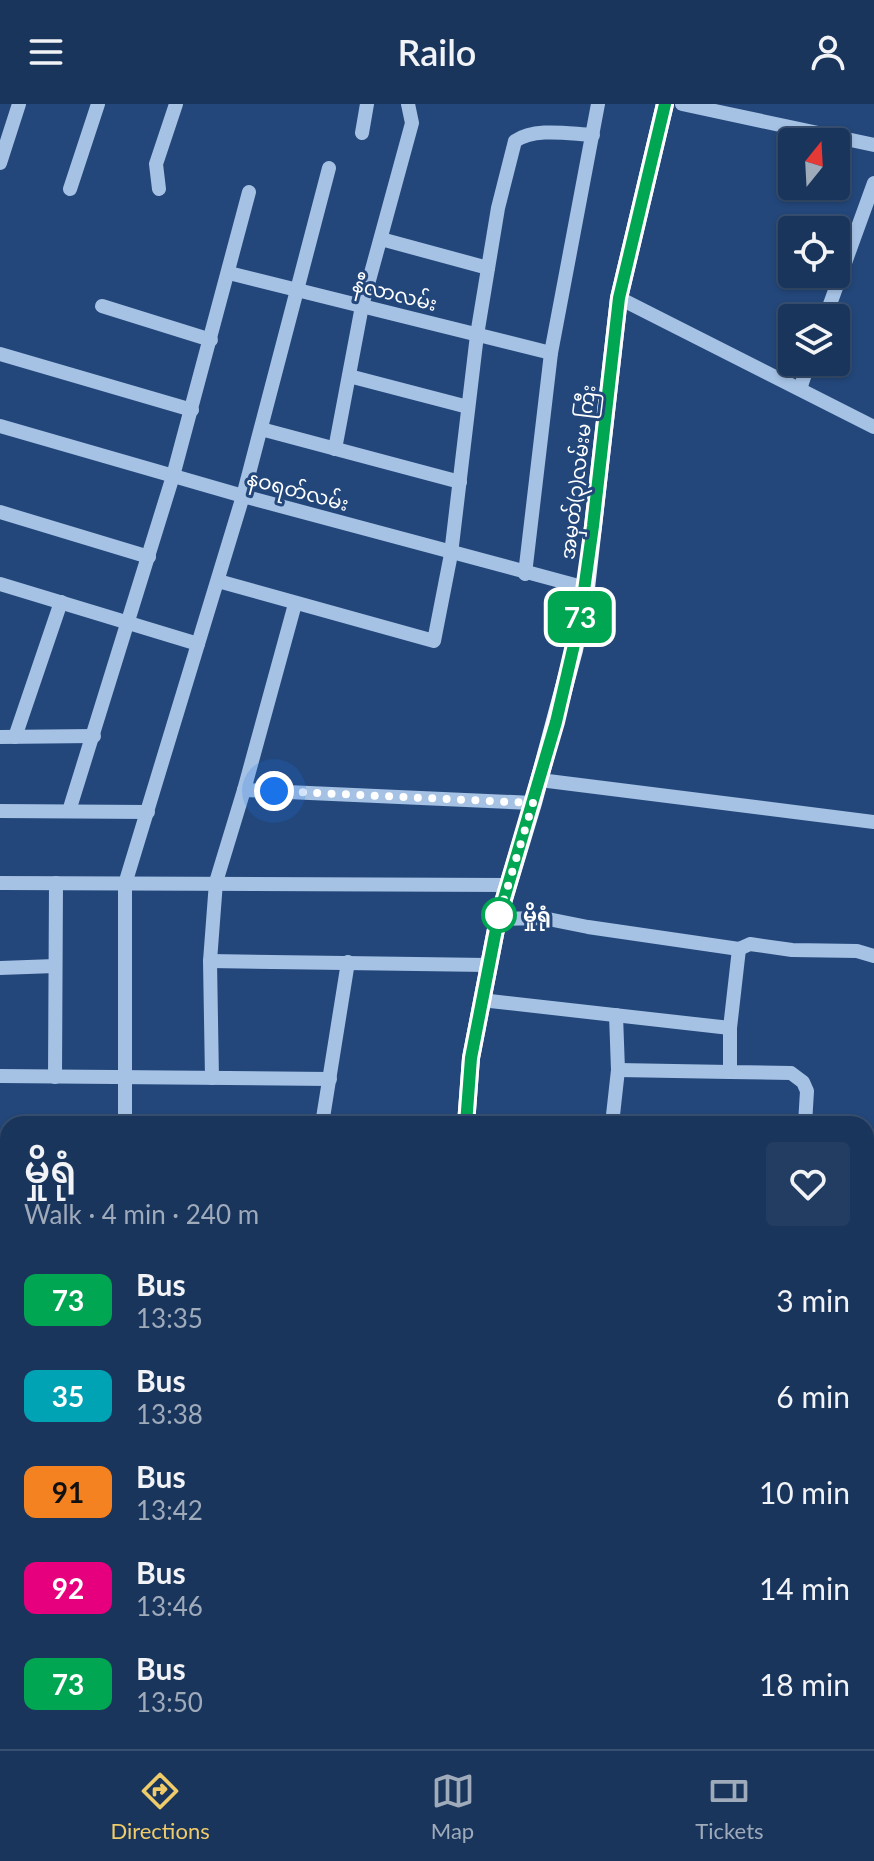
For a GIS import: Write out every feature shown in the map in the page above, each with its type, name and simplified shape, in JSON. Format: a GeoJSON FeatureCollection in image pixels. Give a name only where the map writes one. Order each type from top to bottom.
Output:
{"type":"FeatureCollection","features":[{"type":"Feature","properties":{"kind":"main road","name":"အမှတ်(၃)လမ်းမ ကြီး"},"geometry":{"type":"LineString","coordinates":[[467,1116],[471,1058],[498,919],[540,780],[574,650],[586,588],[619,298],[665,104]]}},
{"type":"Feature","properties":{"kind":"street"},"geometry":{"type":"LineString","coordinates":[[0,163],[19,104]]}},
{"type":"Feature","properties":{"kind":"street"},"geometry":{"type":"LineString","coordinates":[[70,189],[98,104]]}},
{"type":"Feature","properties":{"kind":"street"},"geometry":{"type":"LineString","coordinates":[[159,189],[156,164],[176,104]]}},
{"type":"Feature","properties":{"kind":"street"},"geometry":{"type":"LineString","coordinates":[[362,133],[367,104]]}},
{"type":"Feature","properties":{"kind":"street"},"geometry":{"type":"LineString","coordinates":[[335,449],[362,306],[412,123],[408,104]]}},
{"type":"Feature","properties":{"kind":"street"},"geometry":{"type":"LineString","coordinates":[[525,574],[551,353],[598,104]]}},
{"type":"Feature","properties":{"kind":"street"},"geometry":{"type":"LineString","coordinates":[[682,104],[874,145]]}},
{"type":"Feature","properties":{"kind":"street"},"geometry":{"type":"LineString","coordinates":[[218,581],[434,641],[451,554],[477,335],[498,208],[515,141],[544,133],[593,135]]}},
{"type":"Feature","properties":{"kind":"street"},"geometry":{"type":"LineString","coordinates":[[125,1116],[125,884],[243,496],[329,168]]}},
{"type":"Feature","properties":{"kind":"street"},"geometry":{"type":"LineString","coordinates":[[830,304],[874,183]]}},
{"type":"Feature","properties":{"kind":"street"},"geometry":{"type":"LineString","coordinates":[[69,811],[173,476],[249,192]]}},
{"type":"Feature","properties":{"kind":"street"},"geometry":{"type":"LineString","coordinates":[[381,239],[488,268]]}},
{"type":"Feature","properties":{"kind":"street","name":"နီလာလမ်း"},"geometry":{"type":"LineString","coordinates":[[229,273],[551,353]]}},
{"type":"Feature","properties":{"kind":"street"},"geometry":{"type":"LineString","coordinates":[[619,298],[874,427]]}},
{"type":"Feature","properties":{"kind":"street"},"geometry":{"type":"LineString","coordinates":[[102,306],[211,340]]}},
{"type":"Feature","properties":{"kind":"street"},"geometry":{"type":"LineString","coordinates":[[0,354],[192,410]]}},
{"type":"Feature","properties":{"kind":"street"},"geometry":{"type":"LineString","coordinates":[[349,376],[468,407]]}},
{"type":"Feature","properties":{"kind":"street"},"geometry":{"type":"LineString","coordinates":[[800,389],[804,376]]}},
{"type":"Feature","properties":{"kind":"street","name":"နဝရတ်လမ်း"},"geometry":{"type":"LineString","coordinates":[[1,429],[451,554],[586,588]]}},
{"type":"Feature","properties":{"kind":"street"},"geometry":{"type":"LineString","coordinates":[[261,429],[460,482]]}},
{"type":"Feature","properties":{"kind":"street"},"geometry":{"type":"LineString","coordinates":[[0,512],[149,557]]}},
{"type":"Feature","properties":{"kind":"street"},"geometry":{"type":"LineString","coordinates":[[0,584],[198,644]]}},
{"type":"Feature","properties":{"kind":"street"},"geometry":{"type":"LineString","coordinates":[[61,602],[8,737],[94,736]]}},
{"type":"Feature","properties":{"kind":"street"},"geometry":{"type":"LineString","coordinates":[[212,1078],[210,961],[216,882],[295,604]]}},
{"type":"Feature","properties":{"kind":"street"},"geometry":{"type":"LineString","coordinates":[[540,780],[874,822]]}},
{"type":"Feature","properties":{"kind":"street"},"geometry":{"type":"LineString","coordinates":[[244,790],[533,803]]}},
{"type":"Feature","properties":{"kind":"street"},"geometry":{"type":"LineString","coordinates":[[0,811],[148,812]]}},
{"type":"Feature","properties":{"kind":"street"},"geometry":{"type":"LineString","coordinates":[[0,883],[508,885]]}},
{"type":"Feature","properties":{"kind":"street"},"geometry":{"type":"LineString","coordinates":[[55,1077],[56,883]]}},
{"type":"Feature","properties":{"kind":"street"},"geometry":{"type":"LineString","coordinates":[[498,919],[543,918],[739,949],[750,944],[792,950],[857,951],[874,956]]}},
{"type":"Feature","properties":{"kind":"street"},"geometry":{"type":"LineString","coordinates":[[730,1072],[730,1028],[739,949]]}},
{"type":"Feature","properties":{"kind":"street"},"geometry":{"type":"LineString","coordinates":[[210,961],[488,965]]}},
{"type":"Feature","properties":{"kind":"street"},"geometry":{"type":"LineString","coordinates":[[323,1116],[348,962]]}},
{"type":"Feature","properties":{"kind":"street"},"geometry":{"type":"LineString","coordinates":[[0,968],[55,966]]}},
{"type":"Feature","properties":{"kind":"street"},"geometry":{"type":"LineString","coordinates":[[481,1000],[730,1028]]}},
{"type":"Feature","properties":{"kind":"street"},"geometry":{"type":"LineString","coordinates":[[613,1116],[618,1070],[616,1015]]}},
{"type":"Feature","properties":{"kind":"street"},"geometry":{"type":"LineString","coordinates":[[618,1070],[791,1073],[803,1082],[807,1091],[805,1116]]}},
{"type":"Feature","properties":{"kind":"street"},"geometry":{"type":"LineString","coordinates":[[0,1076],[330,1079]]}},
{"type":"Feature","properties":{"kind":"bus line","name":"73"},"geometry":{"type":"LineString","coordinates":[[467,1116],[471,1058],[498,919],[574,650],[586,588],[619,298],[665,104]]}},
{"type":"Feature","properties":{"kind":"place","name":"မှိုရုံ"},"geometry":{"type":"Point","coordinates":[499,915]}},
{"type":"Feature","properties":{"kind":"route"},"geometry":{"type":"LineString","coordinates":[[274,791],[533,803],[498,919],[499,915]]}}]}
